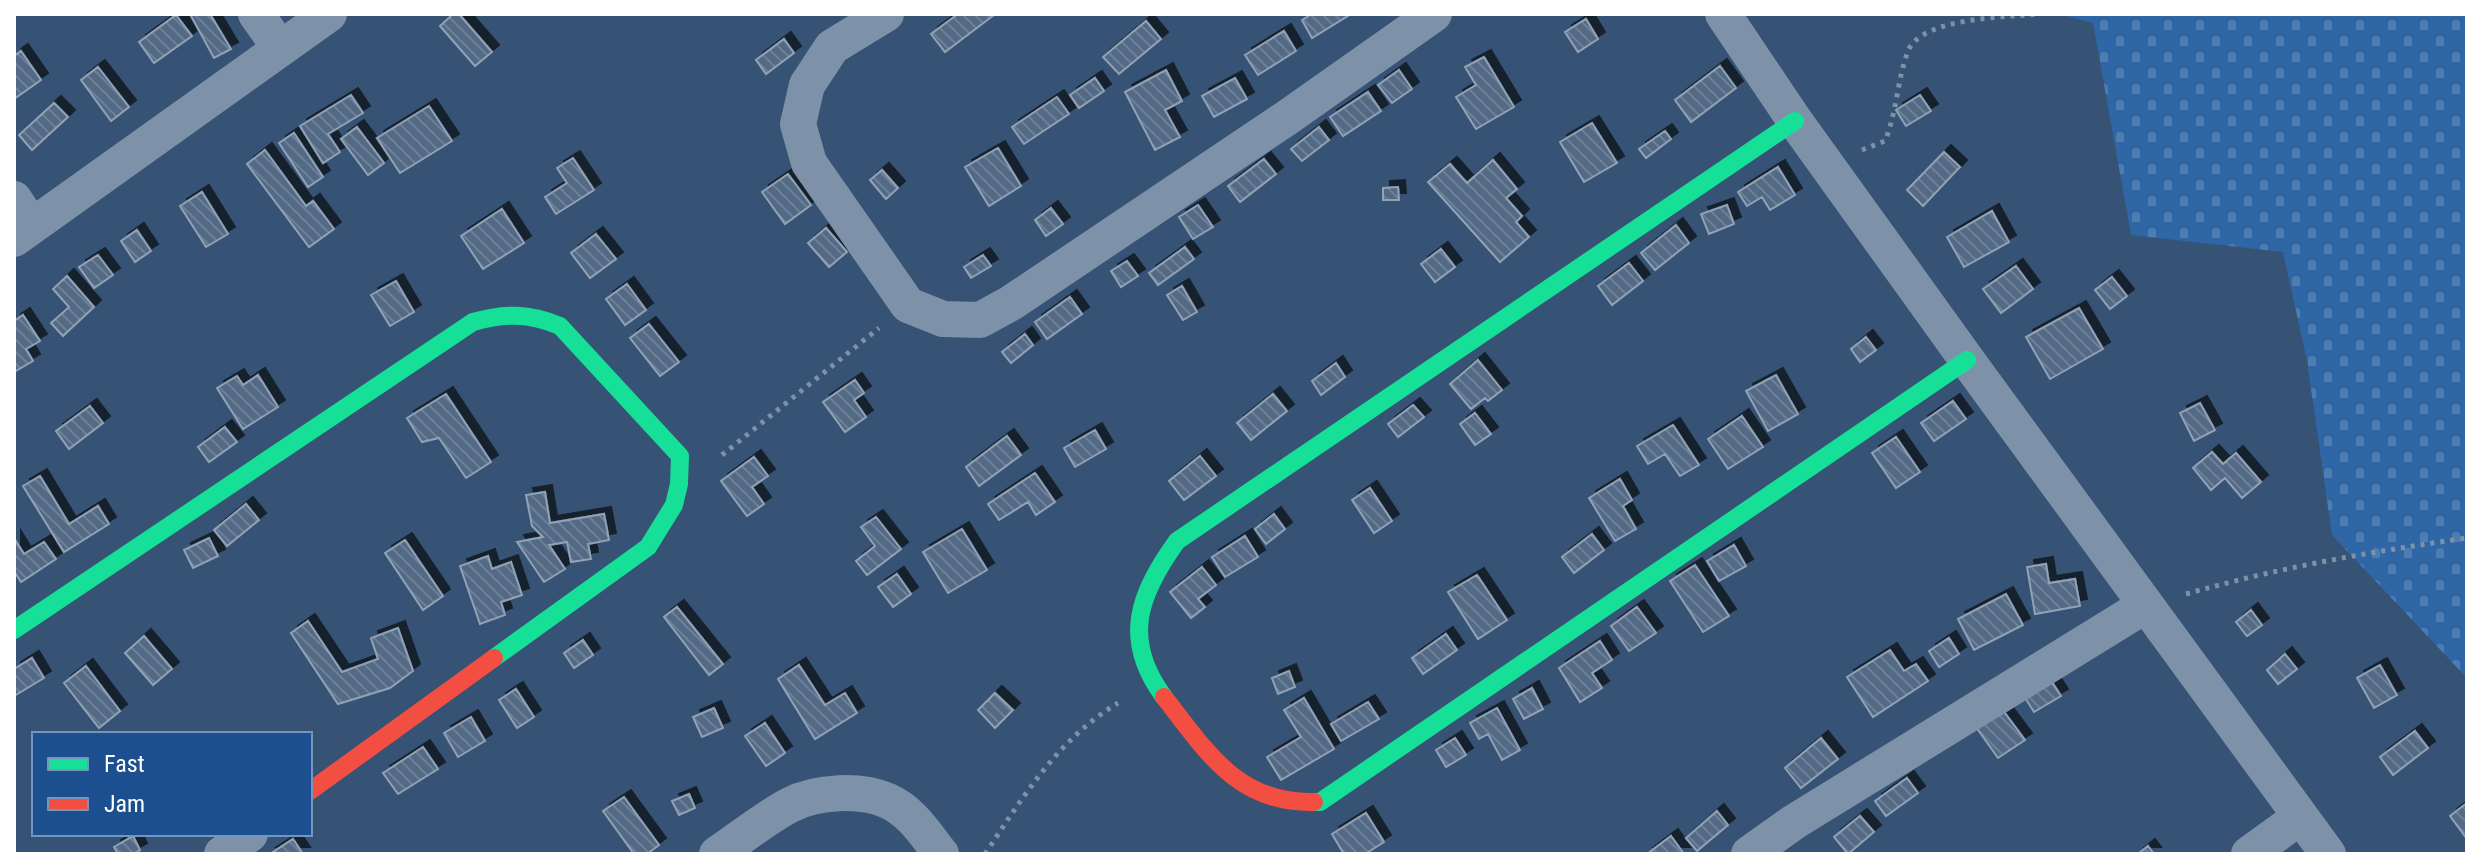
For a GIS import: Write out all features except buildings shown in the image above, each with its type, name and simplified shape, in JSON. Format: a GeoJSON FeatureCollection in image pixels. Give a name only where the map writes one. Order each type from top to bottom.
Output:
{"type":"FeatureCollection","features":[{"type":"Feature","properties":{"kind":"street"},"geometry":{"type":"LineString","coordinates":[[256,14],[280,48]]}},
{"type":"Feature","properties":{"kind":"street"},"geometry":{"type":"LineString","coordinates":[[20,221],[329,14]]}},
{"type":"Feature","properties":{"kind":"street"},"geometry":{"type":"LineString","coordinates":[[886,14],[832,47],[807,85],[798,124],[809,163],[908,305],[943,319],[980,320],[1288,117],[1434,14]]}},
{"type":"Feature","properties":{"kind":"street"},"geometry":{"type":"LineString","coordinates":[[1723,14],[1795,121],[1967,360],[2328,854]]}},
{"type":"Feature","properties":{"kind":"street"},"geometry":{"type":"LineString","coordinates":[[1795,121],[1177,541],[1155,572],[1141,604],[1138,637],[1153,682],[1235,781],[1264,796],[1292,804],[1320,802],[1967,360]]}},
{"type":"Feature","properties":{"kind":"street"},"geometry":{"type":"LineString","coordinates":[[14,630],[473,322],[503,313],[534,314],[560,326],[680,456],[681,488],[669,520],[648,547],[312,790]]}},
{"type":"Feature","properties":{"kind":"street"},"geometry":{"type":"LineString","coordinates":[[1749,854],[1794,822],[2146,605]]}},
{"type":"Feature","properties":{"kind":"street"},"geometry":{"type":"LineString","coordinates":[[717,854],[792,803],[825,795],[854,793],[889,801],[916,821],[941,854]]}},
{"type":"Feature","properties":{"kind":"street"},"geometry":{"type":"LineString","coordinates":[[2249,854],[2300,817]]}},
{"type":"Feature","properties":{"kind":"street"},"geometry":{"type":"LineString","coordinates":[[222,854],[247,836]]}},
{"type":"Feature","properties":{"kind":"path"},"geometry":{"type":"LineString","coordinates":[[1819,153],[1858,152],[1885,141],[1909,48],[1925,34],[1951,24],[2040,14]]}},
{"type":"Feature","properties":{"kind":"path"},"geometry":{"type":"LineString","coordinates":[[681,488],[908,305]]}},
{"type":"Feature","properties":{"kind":"path"},"geometry":{"type":"LineString","coordinates":[[2146,605],[2258,573],[2336,557],[2467,538]]}},
{"type":"Feature","properties":{"kind":"path"},"geometry":{"type":"LineString","coordinates":[[985,854],[1040,771],[1065,745],[1095,716],[1153,682]]}},
{"type":"Feature","properties":{"kind":"green space"},"geometry":{"type":"Polygon","coordinates":[[[2058,14],[2467,14],[2467,678],[2332,535],[2307,361],[2283,252],[2131,235],[2093,23],[2058,14]]]}},
{"type":"Feature","properties":{"kind":"traffic: fast"},"geometry":{"type":"LineString","coordinates":[[1164,697],[1143,656],[1139,636],[1140,617],[1153,580],[1177,541],[1795,121]]}},
{"type":"Feature","properties":{"kind":"traffic: fast"},"geometry":{"type":"LineString","coordinates":[[14,630],[473,322],[517,316],[560,326],[680,456],[679,484],[674,505],[648,547],[494,658]]}},
{"type":"Feature","properties":{"kind":"traffic: fast"},"geometry":{"type":"LineString","coordinates":[[1314,802],[1320,802],[1967,360]]}},
{"type":"Feature","properties":{"kind":"traffic: jam"},"geometry":{"type":"LineString","coordinates":[[312,790],[494,658]]}},
{"type":"Feature","properties":{"kind":"traffic: jam"},"geometry":{"type":"LineString","coordinates":[[1164,697],[1210,754],[1244,784],[1287,800],[1314,802]]}}]}
